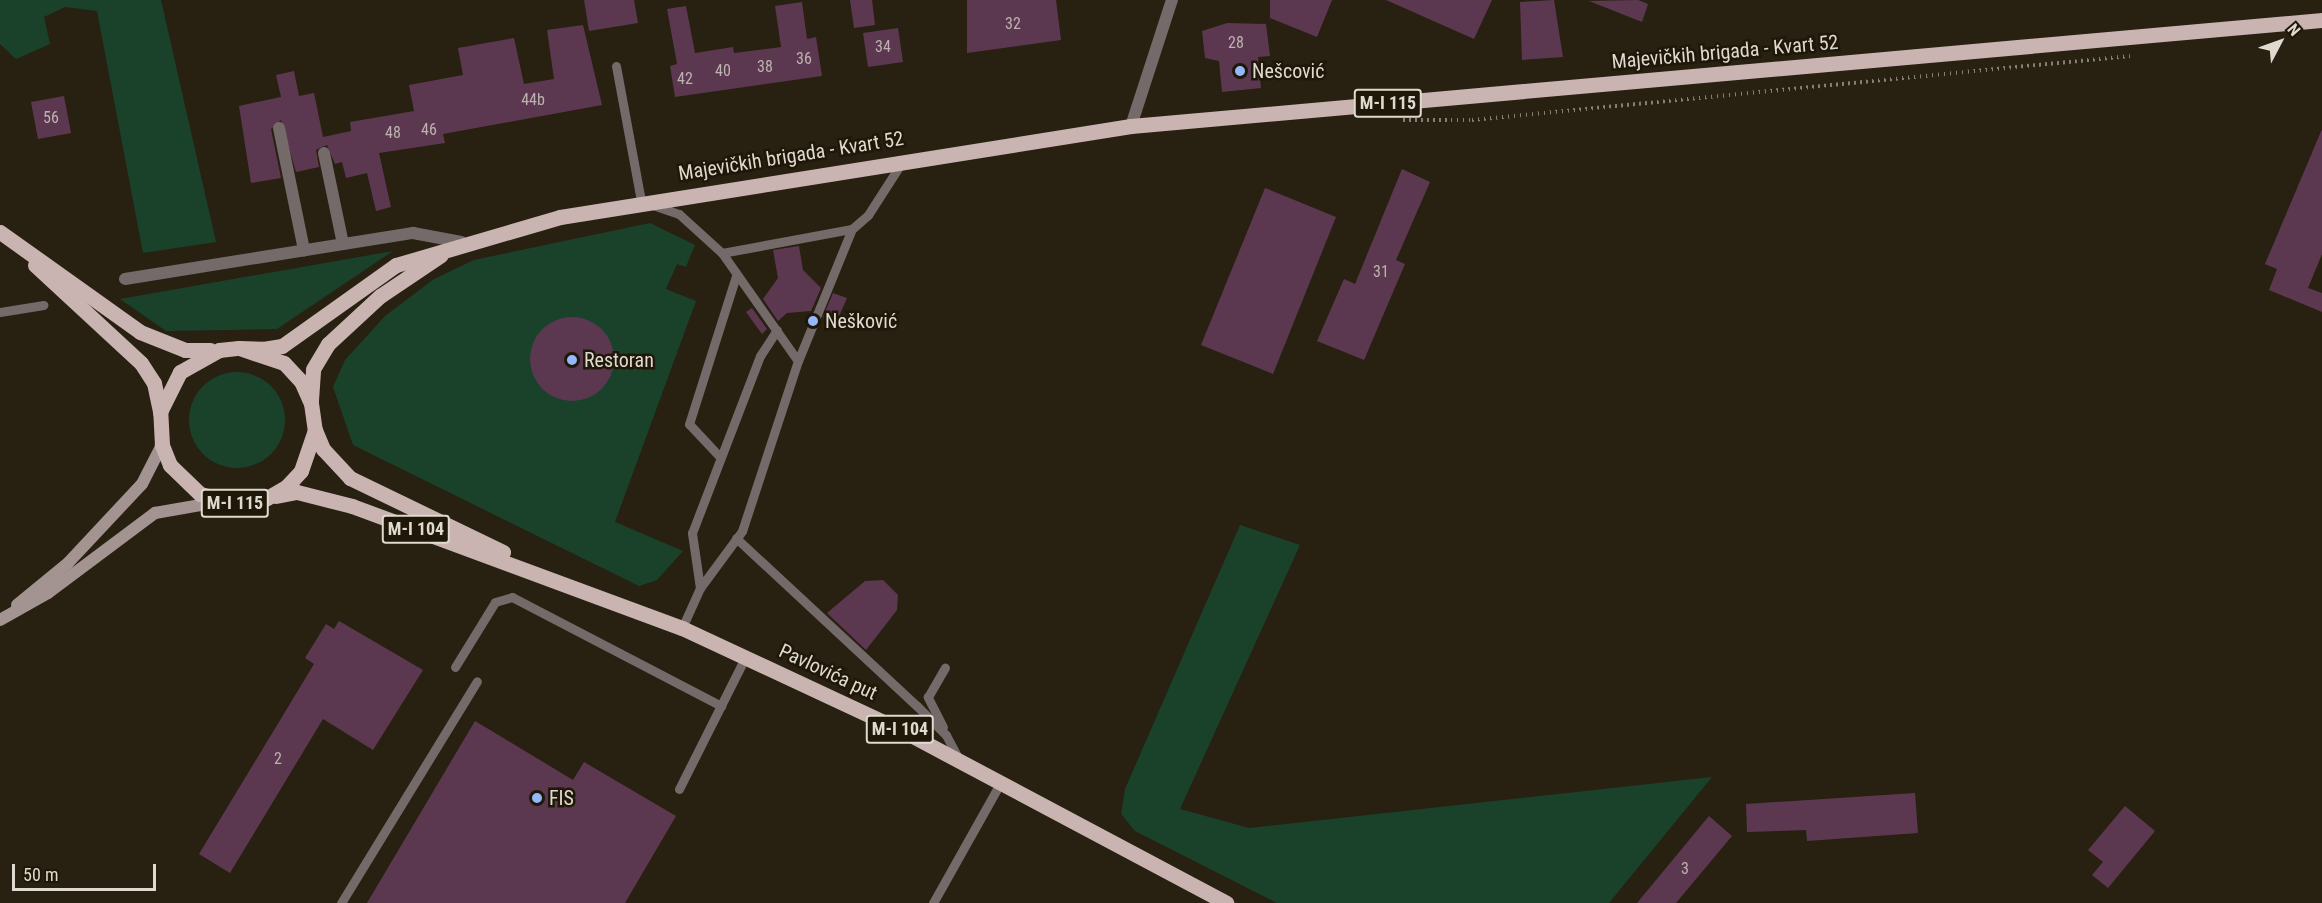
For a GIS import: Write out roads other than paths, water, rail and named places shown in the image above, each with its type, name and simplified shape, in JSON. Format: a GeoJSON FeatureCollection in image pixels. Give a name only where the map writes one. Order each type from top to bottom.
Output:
{"type":"FeatureCollection","features":[{"type":"Feature","properties":{"kind":"main road","name":"Majevičkih brigada - Kvart 52"},"geometry":{"type":"LineString","coordinates":[[461,242],[640,201],[1131,126],[2322,20]]}},
{"type":"Feature","properties":{"kind":"main road","name":"M-I 115"},"geometry":{"type":"LineString","coordinates":[[0,232],[140,332],[185,350],[282,346],[396,265],[461,242]]}},
{"type":"Feature","properties":{"kind":"main road","name":"M-I 115"},"geometry":{"type":"LineString","coordinates":[[0,232],[141,363],[154,383],[160,412],[162,445],[183,481],[219,501],[267,498],[301,471],[315,430],[312,403],[313,369],[328,344],[381,296],[461,242]]}},
{"type":"Feature","properties":{"kind":"main road","name":"M-I 115"},"geometry":{"type":"LineString","coordinates":[[239,348],[284,363],[312,403]]}},
{"type":"Feature","properties":{"kind":"main road","name":"M-I 115"},"geometry":{"type":"LineString","coordinates":[[160,412],[180,372],[219,350]]}},
{"type":"Feature","properties":{"kind":"main road","name":"M-I 104"},"geometry":{"type":"LineString","coordinates":[[315,430],[323,449],[350,478],[562,582]]}},
{"type":"Feature","properties":{"kind":"main road"},"geometry":{"type":"LineString","coordinates":[[0,620],[114,515],[142,484],[162,445]]}},
{"type":"Feature","properties":{"kind":"main road","name":"M-I 104"},"geometry":{"type":"LineString","coordinates":[[267,498],[297,492],[352,506],[562,582]]}},
{"type":"Feature","properties":{"kind":"main road"},"geometry":{"type":"LineString","coordinates":[[0,620],[48,593],[155,513],[219,501]]}},
{"type":"Feature","properties":{"kind":"main road","name":"Pavlovića put"},"geometry":{"type":"LineString","coordinates":[[562,582],[682,628],[746,656],[960,760],[1226,903]]}},
{"type":"Feature","properties":{"kind":"street"},"geometry":{"type":"LineString","coordinates":[[1131,126],[1172,0]]}},
{"type":"Feature","properties":{"kind":"street"},"geometry":{"type":"LineString","coordinates":[[279,128],[304,250]]}},
{"type":"Feature","properties":{"kind":"street"},"geometry":{"type":"LineString","coordinates":[[324,153],[343,244]]}},
{"type":"Feature","properties":{"kind":"street"},"geometry":{"type":"LineString","coordinates":[[125,279],[413,233],[461,242]]}},
{"type":"Feature","properties":{"kind":"lane"},"geometry":{"type":"LineString","coordinates":[[616,66],[640,201],[679,214],[722,253],[798,361]]}},
{"type":"Feature","properties":{"kind":"lane"},"geometry":{"type":"LineString","coordinates":[[682,628],[699,588],[736,538],[798,361],[852,229],[868,215],[903,160]]}},
{"type":"Feature","properties":{"kind":"lane"},"geometry":{"type":"LineString","coordinates":[[722,253],[852,229]]}},
{"type":"Feature","properties":{"kind":"lane"},"geometry":{"type":"LineString","coordinates":[[720,457],[689,424],[736,276]]}},
{"type":"Feature","properties":{"kind":"lane"},"geometry":{"type":"LineString","coordinates":[[0,312],[43,305]]}},
{"type":"Feature","properties":{"kind":"lane"},"geometry":{"type":"LineString","coordinates":[[699,588],[692,532],[760,356],[777,330]]}},
{"type":"Feature","properties":{"kind":"lane"},"geometry":{"type":"LineString","coordinates":[[736,538],[946,735]]}},
{"type":"Feature","properties":{"kind":"lane"},"geometry":{"type":"LineString","coordinates":[[455,667],[495,602],[512,597],[721,706]]}},
{"type":"Feature","properties":{"kind":"lane"},"geometry":{"type":"LineString","coordinates":[[679,789],[746,656]]}},
{"type":"Feature","properties":{"kind":"lane"},"geometry":{"type":"LineString","coordinates":[[945,668],[928,697],[960,760]]}},
{"type":"Feature","properties":{"kind":"lane"},"geometry":{"type":"LineString","coordinates":[[341,903],[477,681]]}},
{"type":"Feature","properties":{"kind":"lane"},"geometry":{"type":"LineString","coordinates":[[933,903],[1001,782]]}},
{"type":"Feature","properties":{"kind":"place","name":"Nešcović"},"geometry":{"type":"Point","coordinates":[1240,71]}},
{"type":"Feature","properties":{"kind":"place","name":"Nešković"},"geometry":{"type":"Point","coordinates":[813,321]}},
{"type":"Feature","properties":{"kind":"place","name":"Restoran"},"geometry":{"type":"Point","coordinates":[572,360]}},
{"type":"Feature","properties":{"kind":"place","name":"FIS"},"geometry":{"type":"Point","coordinates":[537,798]}}]}
